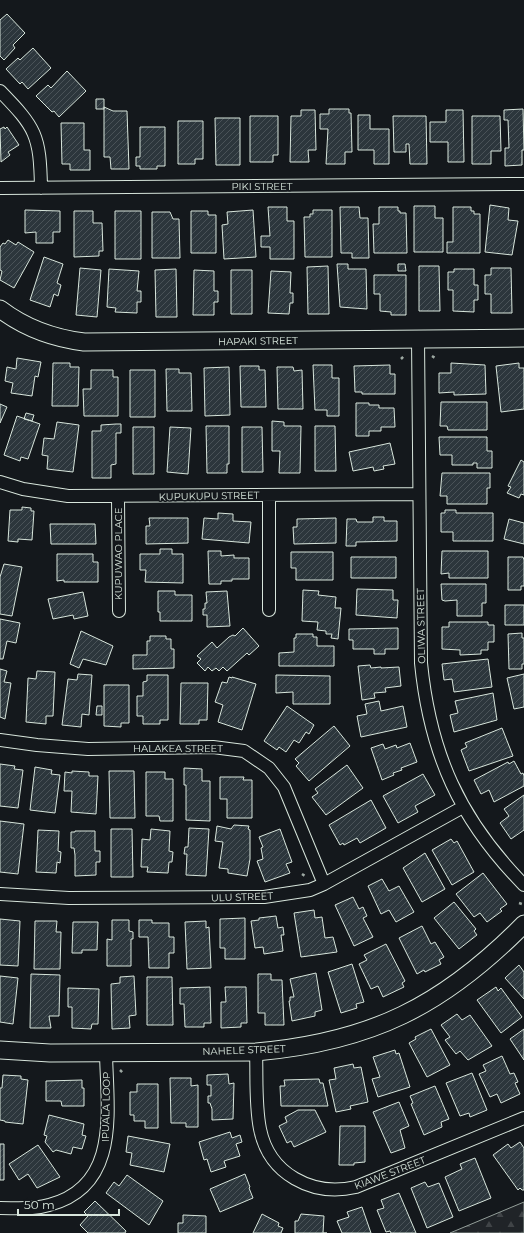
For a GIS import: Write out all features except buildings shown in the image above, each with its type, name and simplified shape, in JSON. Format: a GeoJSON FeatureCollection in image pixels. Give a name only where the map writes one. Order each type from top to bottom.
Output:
{"type":"FeatureCollection","features":[{"type":"Feature","properties":{"kind":"street"},"geometry":{"type":"LineString","coordinates":[[0,91],[25,117],[35,135],[41,157],[41,188]]}},
{"type":"Feature","properties":{"kind":"street","name":"PIKI STREET"},"geometry":{"type":"LineString","coordinates":[[0,188],[524,184]]}},
{"type":"Feature","properties":{"kind":"street","name":"HAPAKI STREET"},"geometry":{"type":"LineString","coordinates":[[0,309],[27,326],[43,333],[84,342],[524,338]]}},
{"type":"Feature","properties":{"kind":"street","name":"OLIWA STREET"},"geometry":{"type":"LineString","coordinates":[[418,339],[421,664],[427,712],[441,760],[463,807],[489,846],[524,885]]}},
{"type":"Feature","properties":{"kind":"street","name":"KUPUKUPU STREET"},"geometry":{"type":"LineString","coordinates":[[0,482],[23,488],[68,496],[118,497],[419,494]]}},
{"type":"Feature","properties":{"kind":"street"},"geometry":{"type":"LineString","coordinates":[[269,495],[270,610]]}},
{"type":"Feature","properties":{"kind":"street","name":"KUPUWAO PLACE"},"geometry":{"type":"LineString","coordinates":[[118,497],[119,611]]}},
{"type":"Feature","properties":{"kind":"street","name":"HALAKEA STREET"},"geometry":{"type":"LineString","coordinates":[[0,740],[37,745],[88,749],[213,747],[244,752],[270,768],[284,787],[324,884]]}},
{"type":"Feature","properties":{"kind":"street","name":"ULU STREET"},"geometry":{"type":"LineString","coordinates":[[0,894],[69,898],[264,897],[310,890],[324,884],[463,807]]}},
{"type":"Feature","properties":{"kind":"street","name":"NAHELE STREET"},"geometry":{"type":"LineString","coordinates":[[0,1050],[50,1053],[256,1052],[284,1050],[333,1041],[365,1032],[406,1014],[465,978],[497,951],[524,924]]}},
{"type":"Feature","properties":{"kind":"street","name":"KIAWE STREET"},"geometry":{"type":"LineString","coordinates":[[256,1052],[258,1119],[263,1141],[282,1171],[292,1178],[314,1187],[331,1190],[356,1187],[524,1118]]}},
{"type":"Feature","properties":{"kind":"street","name":"IPUALA LOOP"},"geometry":{"type":"LineString","coordinates":[[0,1208],[36,1208],[59,1202],[81,1188],[96,1171],[105,1148],[107,1133],[106,1053]]}},
{"type":"Feature","properties":{"kind":"path"},"geometry":{"type":"LineString","coordinates":[[401,359],[404,356]]}},
{"type":"Feature","properties":{"kind":"path"},"geometry":{"type":"LineString","coordinates":[[120,1070],[123,1073]]}},
{"type":"Feature","properties":{"kind":"green space"},"geometry":{"type":"Polygon","coordinates":[[[524,1202],[524,1233],[450,1233],[524,1202]]]}}]}
